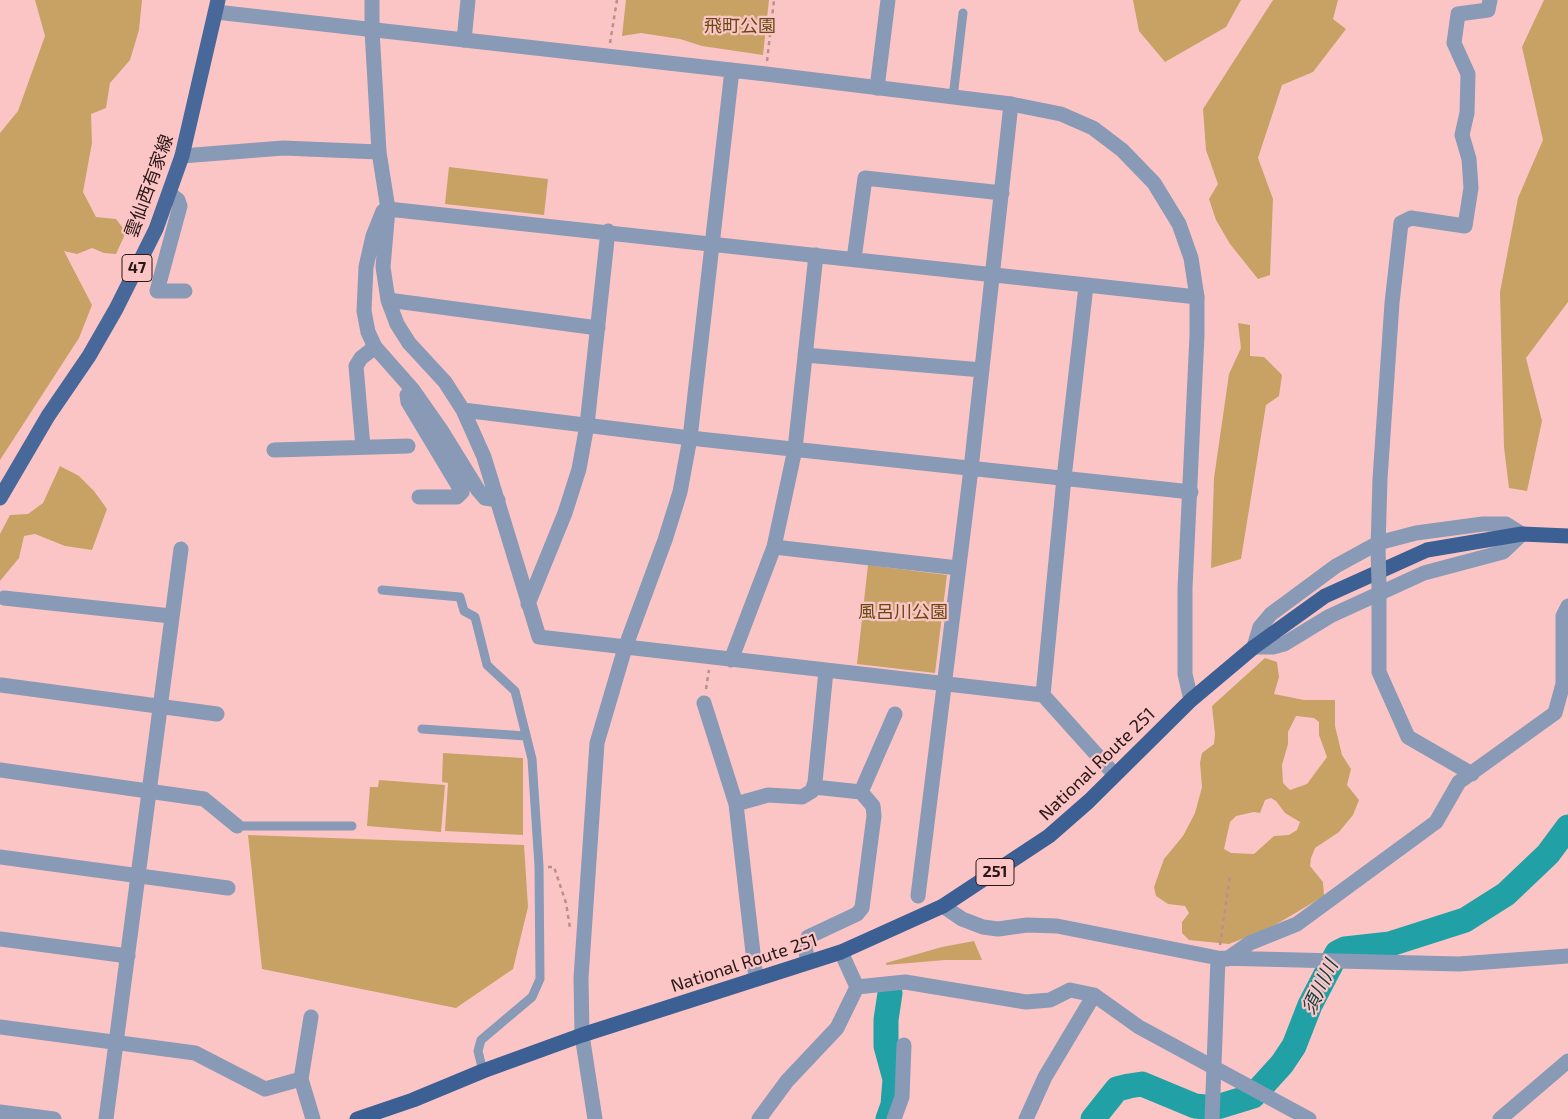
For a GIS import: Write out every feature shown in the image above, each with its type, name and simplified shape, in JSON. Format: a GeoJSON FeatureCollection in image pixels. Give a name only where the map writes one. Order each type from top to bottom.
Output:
{"type":"FeatureCollection","features":[{"type":"Feature","properties":{"kind":"highway","name":"National Route 251"},"geometry":{"type":"LineString","coordinates":[[357,1119],[414,1100],[483,1071],[582,1035],[841,952],[943,906],[1049,836],[1089,801],[1114,774],[1191,700],[1254,647],[1325,596],[1427,550],[1522,534],[1568,536]]}},
{"type":"Feature","properties":{"kind":"main road","name":"雲仙西有家線"},"geometry":{"type":"LineString","coordinates":[[0,498],[48,416],[89,356],[144,254],[170,194],[182,156],[217,6]]}},
{"type":"Feature","properties":{"kind":"street"},"geometry":{"type":"LineString","coordinates":[[372,0],[379,152],[388,209],[383,267],[388,300],[397,324],[410,343],[445,382],[463,410],[484,458],[539,637],[1043,695],[1114,774]]}},
{"type":"Feature","properties":{"kind":"street"},"geometry":{"type":"LineString","coordinates":[[464,40],[468,0]]}},
{"type":"Feature","properties":{"kind":"street"},"geometry":{"type":"LineString","coordinates":[[877,88],[888,0]]}},
{"type":"Feature","properties":{"kind":"street"},"geometry":{"type":"LineString","coordinates":[[1472,774],[1408,737],[1378,672],[1378,546],[1380,479],[1392,303],[1401,223],[1411,218],[1465,226],[1472,188],[1469,159],[1462,135],[1467,113],[1468,74],[1454,43],[1458,14],[1488,10],[1490,0]]}},
{"type":"Feature","properties":{"kind":"street"},"geometry":{"type":"LineString","coordinates":[[217,6],[372,30],[732,70],[1011,104],[1061,114],[1093,128],[1122,150],[1154,183],[1179,224],[1191,258],[1197,297],[1191,492],[1185,597],[1185,674],[1191,700]]}},
{"type":"Feature","properties":{"kind":"street"},"geometry":{"type":"LineString","coordinates":[[595,1119],[582,1035],[581,978],[597,743],[626,648],[668,532],[680,492],[690,438],[732,70]]}},
{"type":"Feature","properties":{"kind":"street"},"geometry":{"type":"LineString","coordinates":[[918,896],[971,469],[1011,104]]}},
{"type":"Feature","properties":{"kind":"street"},"geometry":{"type":"LineString","coordinates":[[182,156],[283,148],[379,152]]}},
{"type":"Feature","properties":{"kind":"street"},"geometry":{"type":"LineString","coordinates":[[854,259],[865,178],[1002,193]]}},
{"type":"Feature","properties":{"kind":"street"},"geometry":{"type":"LineString","coordinates":[[170,194],[178,200],[180,206],[157,291],[185,292]]}},
{"type":"Feature","properties":{"kind":"street"},"geometry":{"type":"LineString","coordinates":[[498,500],[485,498],[478,490],[413,390],[375,346],[368,332],[364,311],[364,288],[373,236],[383,211],[388,209],[711,242],[993,276],[1197,297]]}},
{"type":"Feature","properties":{"kind":"street"},"geometry":{"type":"LineString","coordinates":[[528,604],[565,513],[579,469],[587,425],[608,232]]}},
{"type":"Feature","properties":{"kind":"street"},"geometry":{"type":"LineString","coordinates":[[731,660],[774,547],[795,449],[816,255]]}},
{"type":"Feature","properties":{"kind":"street"},"geometry":{"type":"LineString","coordinates":[[1043,695],[1064,478],[1086,286]]}},
{"type":"Feature","properties":{"kind":"street"},"geometry":{"type":"LineString","coordinates":[[388,300],[598,328]]}},
{"type":"Feature","properties":{"kind":"street"},"geometry":{"type":"LineString","coordinates":[[363,447],[356,366],[361,358],[375,346]]}},
{"type":"Feature","properties":{"kind":"street"},"geometry":{"type":"LineString","coordinates":[[805,354],[982,370]]}},
{"type":"Feature","properties":{"kind":"street"},"geometry":{"type":"LineString","coordinates":[[413,390],[407,395],[408,402],[462,492],[457,498],[420,497]]}},
{"type":"Feature","properties":{"kind":"street"},"geometry":{"type":"LineString","coordinates":[[463,410],[690,438],[1191,492]]}},
{"type":"Feature","properties":{"kind":"street"},"geometry":{"type":"LineString","coordinates":[[274,450],[408,446]]}},
{"type":"Feature","properties":{"kind":"street"},"geometry":{"type":"LineString","coordinates":[[1483,524],[1506,524],[1522,534],[1503,552],[1424,573],[1379,588],[1284,644],[1273,647],[1254,647],[1260,627],[1272,614],[1336,566],[1378,546],[1416,533],[1483,524]]}},
{"type":"Feature","properties":{"kind":"street"},"geometry":{"type":"LineString","coordinates":[[774,547],[958,568]]}},
{"type":"Feature","properties":{"kind":"street"},"geometry":{"type":"LineString","coordinates":[[106,1119],[181,550]]}},
{"type":"Feature","properties":{"kind":"street"},"geometry":{"type":"LineString","coordinates":[[4,598],[172,616]]}},
{"type":"Feature","properties":{"kind":"street"},"geometry":{"type":"LineString","coordinates":[[1222,958],[1250,943],[1296,924],[1436,822],[1459,782],[1562,717],[1563,616],[1568,606]]}},
{"type":"Feature","properties":{"kind":"street"},"geometry":{"type":"LineString","coordinates":[[736,804],[768,795],[802,797],[808,795],[814,787],[826,671]]}},
{"type":"Feature","properties":{"kind":"street"},"geometry":{"type":"LineString","coordinates":[[1,685],[217,714]]}},
{"type":"Feature","properties":{"kind":"street"},"geometry":{"type":"LineString","coordinates":[[704,703],[736,804],[756,979]]}},
{"type":"Feature","properties":{"kind":"street"},"geometry":{"type":"LineString","coordinates":[[861,792],[895,714]]}},
{"type":"Feature","properties":{"kind":"street"},"geometry":{"type":"LineString","coordinates":[[0,770],[204,799],[237,826]]}},
{"type":"Feature","properties":{"kind":"street"},"geometry":{"type":"LineString","coordinates":[[808,962],[805,947],[808,937],[857,914],[864,904],[874,816],[873,806],[861,792],[814,787]]}},
{"type":"Feature","properties":{"kind":"street"},"geometry":{"type":"LineString","coordinates":[[0,857],[228,888]]}},
{"type":"Feature","properties":{"kind":"street"},"geometry":{"type":"LineString","coordinates":[[943,906],[962,919],[983,927],[998,929],[1028,925],[1057,926],[1222,958],[1459,964],[1568,956]]}},
{"type":"Feature","properties":{"kind":"street"},"geometry":{"type":"LineString","coordinates":[[0,940],[128,956]]}},
{"type":"Feature","properties":{"kind":"street"},"geometry":{"type":"LineString","coordinates":[[841,952],[857,987]]}},
{"type":"Feature","properties":{"kind":"street"},"geometry":{"type":"LineString","coordinates":[[1212,1112],[1222,958]]}},
{"type":"Feature","properties":{"kind":"street"},"geometry":{"type":"LineString","coordinates":[[857,987],[905,982],[1026,1002],[1050,1000],[1070,990],[1094,995],[1139,1027],[1310,1119]]}},
{"type":"Feature","properties":{"kind":"street"},"geometry":{"type":"LineString","coordinates":[[759,1119],[787,1081],[836,1028],[857,987]]}},
{"type":"Feature","properties":{"kind":"street"},"geometry":{"type":"LineString","coordinates":[[1026,1119],[1046,1076],[1094,995]]}},
{"type":"Feature","properties":{"kind":"street"},"geometry":{"type":"LineString","coordinates":[[311,1017],[301,1079],[313,1119]]}},
{"type":"Feature","properties":{"kind":"street"},"geometry":{"type":"LineString","coordinates":[[0,1027],[194,1053],[265,1089],[301,1079]]}},
{"type":"Feature","properties":{"kind":"street"},"geometry":{"type":"LineString","coordinates":[[894,1119],[902,1097],[904,1046]]}},
{"type":"Feature","properties":{"kind":"street"},"geometry":{"type":"LineString","coordinates":[[1500,1119],[1568,1061]]}},
{"type":"Feature","properties":{"kind":"street"},"geometry":{"type":"LineString","coordinates":[[0,1112],[54,1119]]}},
{"type":"Feature","properties":{"kind":"lane"},"geometry":{"type":"LineString","coordinates":[[953,97],[963,13]]}},
{"type":"Feature","properties":{"kind":"lane"},"geometry":{"type":"LineString","coordinates":[[382,590],[460,597],[464,611],[475,617],[487,664],[515,691],[532,758],[539,866],[540,979],[532,997],[481,1040],[478,1051],[483,1071]]}},
{"type":"Feature","properties":{"kind":"lane"},"geometry":{"type":"LineString","coordinates":[[422,729],[526,736]]}},
{"type":"Feature","properties":{"kind":"lane"},"geometry":{"type":"LineString","coordinates":[[237,826],[352,826]]}},
{"type":"Feature","properties":{"kind":"path"},"geometry":{"type":"LineString","coordinates":[[611,37],[617,0]]}},
{"type":"Feature","properties":{"kind":"path"},"geometry":{"type":"LineString","coordinates":[[768,53],[774,0]]}},
{"type":"Feature","properties":{"kind":"path"},"geometry":{"type":"LineString","coordinates":[[704,703],[711,658]]}},
{"type":"Feature","properties":{"kind":"path"},"geometry":{"type":"LineString","coordinates":[[554,867],[566,903],[569,926],[572,933]]}},
{"type":"Feature","properties":{"kind":"path"},"geometry":{"type":"LineString","coordinates":[[1222,958],[1230,874]]}},
{"type":"Feature","properties":{"kind":"green space"},"geometry":{"type":"Polygon","coordinates":[[[35,0],[142,0],[139,30],[130,60],[110,83],[106,108],[91,114],[92,143],[83,192],[96,217],[116,219],[126,232],[116,254],[104,253],[92,248],[77,254],[64,251],[92,305],[79,338],[0,460],[0,133],[18,111],[45,36],[35,0]]]}},
{"type":"Feature","properties":{"kind":"green space","name":"飛町公園"},"geometry":{"type":"Polygon","coordinates":[[[626,0],[769,0],[763,55],[702,46],[680,39],[641,33],[622,36],[626,0]]]}},
{"type":"Feature","properties":{"kind":"green space"},"geometry":{"type":"Polygon","coordinates":[[[1133,0],[1241,0],[1226,27],[1165,62],[1139,31],[1133,0]]]}},
{"type":"Feature","properties":{"kind":"green space"},"geometry":{"type":"Polygon","coordinates":[[[1273,0],[1338,0],[1333,19],[1346,29],[1313,72],[1282,85],[1258,158],[1273,199],[1270,275],[1258,279],[1230,244],[1216,220],[1209,199],[1218,184],[1206,150],[1203,109],[1273,0]]]}},
{"type":"Feature","properties":{"kind":"green space"},"geometry":{"type":"Polygon","coordinates":[[[1544,0],[1568,0],[1568,302],[1526,358],[1542,421],[1527,491],[1509,488],[1504,447],[1500,292],[1518,198],[1543,140],[1522,47],[1544,0]]]}},
{"type":"Feature","properties":{"kind":"green space"},"geometry":{"type":"Polygon","coordinates":[[[449,167],[548,179],[544,215],[445,204],[449,167]]]}},
{"type":"Feature","properties":{"kind":"green space"},"geometry":{"type":"Polygon","coordinates":[[[1238,323],[1250,325],[1250,356],[1264,357],[1282,375],[1279,396],[1266,405],[1241,559],[1211,568],[1214,478],[1229,374],[1241,348],[1238,323]]]}},
{"type":"Feature","properties":{"kind":"green space"},"geometry":{"type":"Polygon","coordinates":[[[60,466],[79,476],[94,491],[107,509],[92,550],[65,546],[35,534],[24,536],[19,558],[0,581],[0,534],[10,515],[28,514],[43,503],[60,466]]]}},
{"type":"Feature","properties":{"kind":"green space","name":"風呂川公園"},"geometry":{"type":"Polygon","coordinates":[[[868,565],[947,575],[935,673],[857,664],[868,565]]]}},
{"type":"Feature","properties":{"kind":"green space"},"geometry":{"type":"Polygon","coordinates":[[[1265,658],[1277,662],[1279,677],[1274,694],[1304,700],[1335,700],[1335,726],[1342,755],[1351,769],[1347,785],[1359,800],[1353,815],[1339,832],[1315,848],[1311,858],[1310,866],[1323,882],[1324,896],[1270,928],[1229,944],[1189,940],[1182,933],[1182,922],[1189,913],[1185,906],[1168,904],[1156,896],[1154,887],[1164,859],[1183,836],[1195,813],[1202,787],[1200,763],[1202,753],[1214,744],[1215,734],[1212,706],[1265,658]],[[1296,716],[1288,732],[1288,744],[1282,765],[1283,783],[1290,790],[1307,784],[1327,757],[1319,735],[1319,722],[1314,718],[1296,716]],[[1271,798],[1265,800],[1260,813],[1254,812],[1236,816],[1230,822],[1224,849],[1231,853],[1254,854],[1274,836],[1289,835],[1297,830],[1300,822],[1285,813],[1276,801],[1271,798]]]}},
{"type":"Feature","properties":{"kind":"green space"},"geometry":{"type":"Polygon","coordinates":[[[443,753],[523,758],[523,835],[445,831],[448,783],[442,782],[443,753]]]}},
{"type":"Feature","properties":{"kind":"green space"},"geometry":{"type":"Polygon","coordinates":[[[379,780],[445,785],[441,832],[367,826],[370,787],[378,787],[379,780]]]}},
{"type":"Feature","properties":{"kind":"green space"},"geometry":{"type":"Polygon","coordinates":[[[248,835],[524,845],[528,907],[513,969],[456,1008],[262,969],[248,835]]]}},
{"type":"Feature","properties":{"kind":"green space"},"geometry":{"type":"Polygon","coordinates":[[[974,941],[982,960],[945,960],[886,965],[886,963],[942,947],[974,941]]]}},
{"type":"Feature","properties":{"kind":"waterway","name":"須川川"},"geometry":{"type":"LineString","coordinates":[[1093,1119],[1117,1089],[1142,1084],[1195,1106],[1214,1108],[1253,1096],[1282,1064],[1294,1046],[1310,1005],[1337,953],[1345,949],[1390,944],[1465,920],[1506,894],[1548,854],[1568,827]]}},
{"type":"Feature","properties":{"kind":"waterway"},"geometry":{"type":"LineString","coordinates":[[888,1119],[893,1105],[895,1079],[886,1046],[886,1020],[890,993]]}}]}
